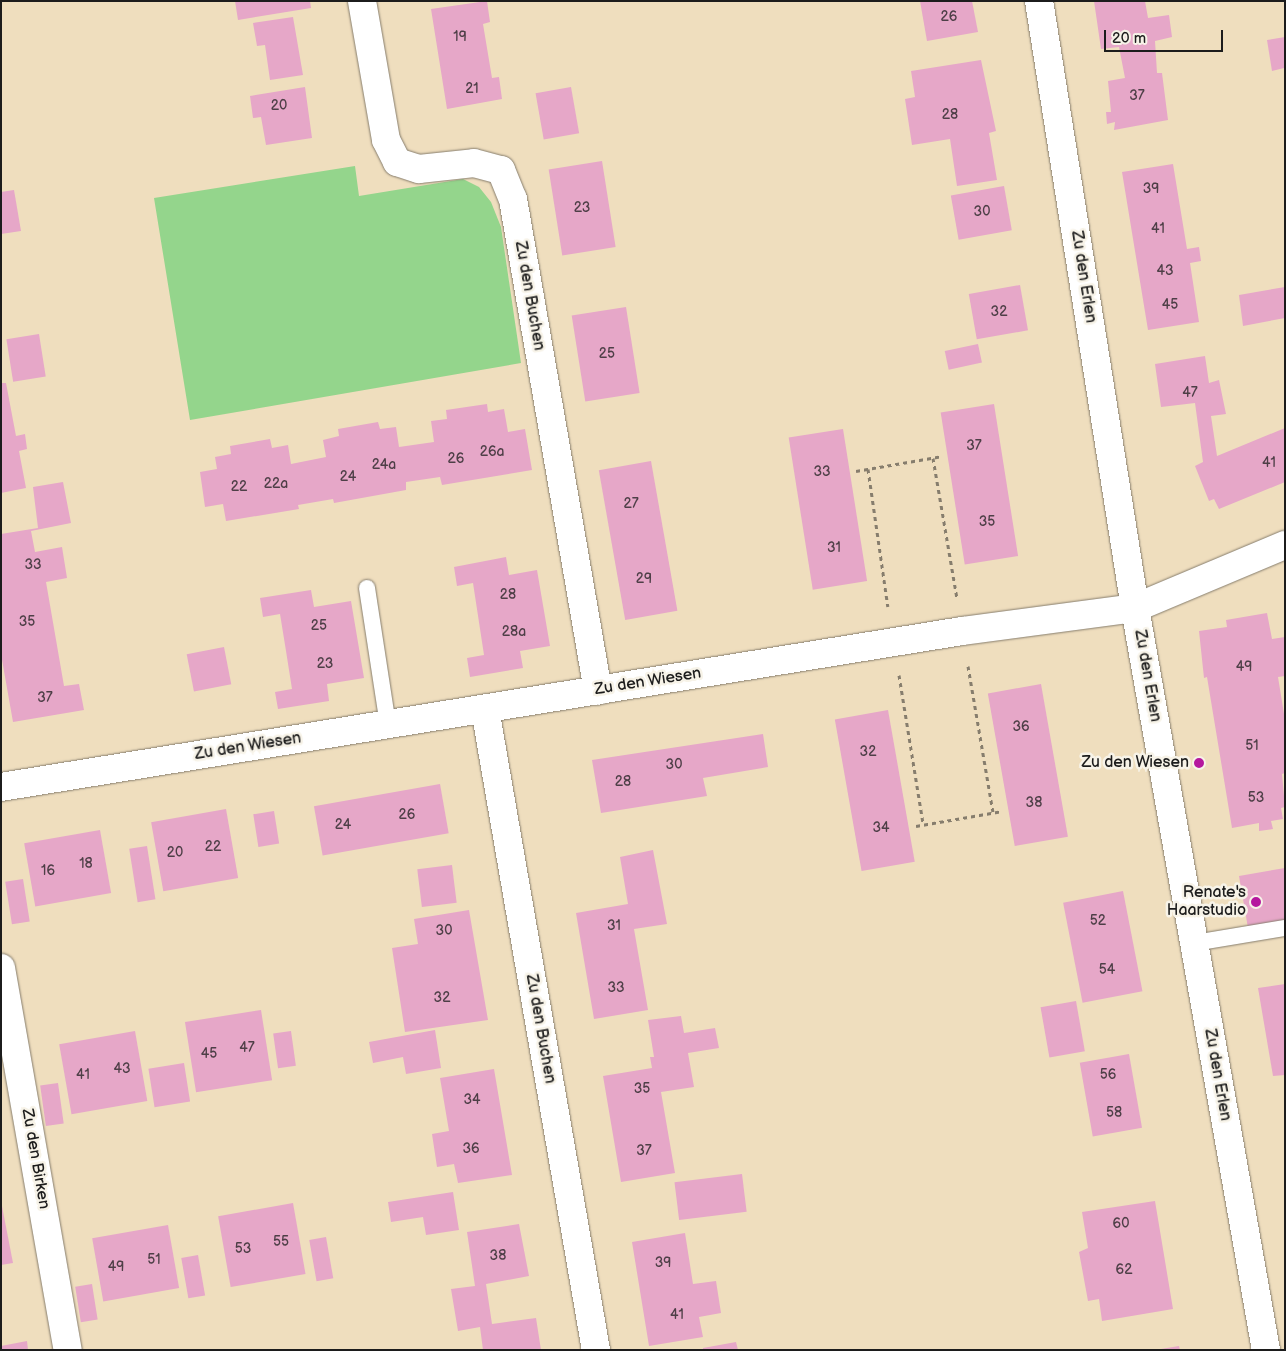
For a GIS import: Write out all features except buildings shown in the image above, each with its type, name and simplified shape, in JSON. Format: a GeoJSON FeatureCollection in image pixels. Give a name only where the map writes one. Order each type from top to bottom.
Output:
{"type":"FeatureCollection","features":[{"type":"Feature","properties":{"kind":"street","name":"Zu den Buchen"},"geometry":{"type":"LineString","coordinates":[[362,1],[386,140],[397,162],[419,169],[474,162],[501,170],[513,199],[598,691]]}},
{"type":"Feature","properties":{"kind":"street","name":"Zu den Erlen"},"geometry":{"type":"LineString","coordinates":[[1039,1],[1135,608],[1266,1350]]}},
{"type":"Feature","properties":{"kind":"street","name":"Zu den Wiesen"},"geometry":{"type":"LineString","coordinates":[[1,787],[893,642],[1135,608],[1285,545]]}},
{"type":"Feature","properties":{"kind":"street","name":"Zu den Buchen"},"geometry":{"type":"LineString","coordinates":[[485,709],[596,1350]]}},
{"type":"Feature","properties":{"kind":"street","name":"Zu den Birken"},"geometry":{"type":"LineString","coordinates":[[1,968],[68,1350]]}},
{"type":"Feature","properties":{"kind":"lane"},"geometry":{"type":"LineString","coordinates":[[367,588],[388,725]]}},
{"type":"Feature","properties":{"kind":"lane"},"geometry":{"type":"LineString","coordinates":[[1194,943],[1285,928]]}},
{"type":"Feature","properties":{"kind":"path"},"geometry":{"type":"LineString","coordinates":[[856,471],[943,456]]}},
{"type":"Feature","properties":{"kind":"path"},"geometry":{"type":"LineString","coordinates":[[868,470],[893,642],[923,824]]}},
{"type":"Feature","properties":{"kind":"path"},"geometry":{"type":"LineString","coordinates":[[916,826],[1003,811]]}},
{"type":"Feature","properties":{"kind":"green space"},"geometry":{"type":"Polygon","coordinates":[[[355,166],[359,196],[463,179],[479,187],[491,202],[501,227],[521,363],[190,420],[154,198],[355,166]]]}},
{"type":"Feature","properties":{"kind":"place","name":"Zu den Wiesen"},"geometry":{"type":"Point","coordinates":[1199,763]}},
{"type":"Feature","properties":{"kind":"place","name":"Renate's Haarstudio"},"geometry":{"type":"Point","coordinates":[1256,902]}}]}
